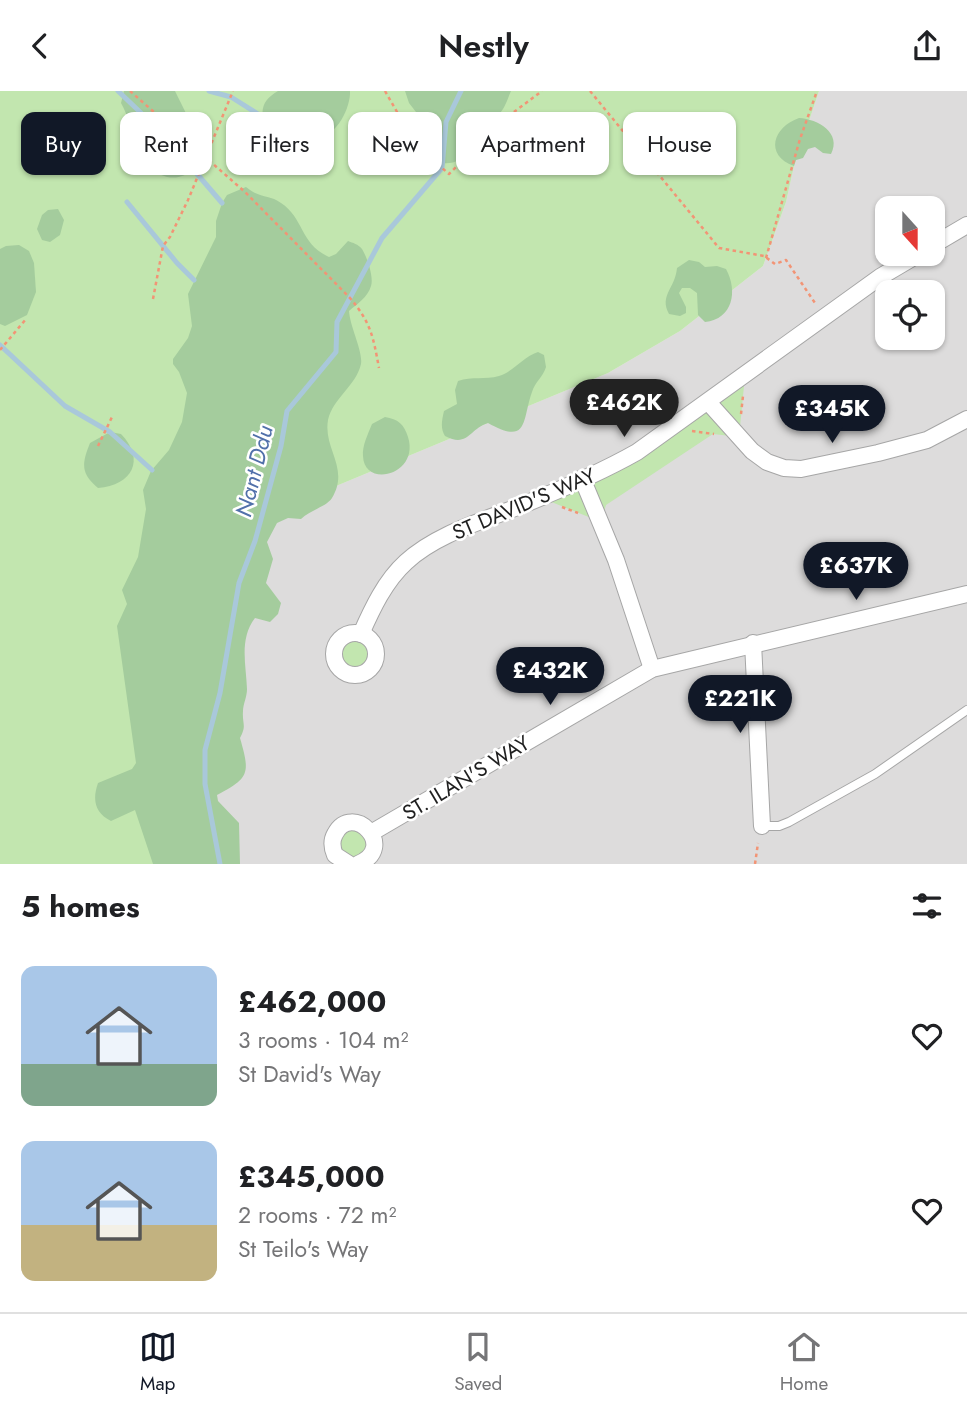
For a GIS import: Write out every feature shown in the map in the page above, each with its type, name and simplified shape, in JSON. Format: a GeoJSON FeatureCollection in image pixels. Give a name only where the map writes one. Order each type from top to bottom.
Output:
{"type":"FeatureCollection","features":[{"type":"Feature","properties":{"kind":"street"},"geometry":{"type":"LineString","coordinates":[[945,238],[967,225]]}},
{"type":"Feature","properties":{"kind":"street","name":"ST DAVID'S WAY"},"geometry":{"type":"LineString","coordinates":[[361,634],[371,609],[406,562],[430,545],[637,452],[900,266]]}},
{"type":"Feature","properties":{"kind":"street"},"geometry":{"type":"LineString","coordinates":[[708,402],[752,451],[767,462],[793,468],[836,463],[927,440],[967,419]]}},
{"type":"Feature","properties":{"kind":"street"},"geometry":{"type":"LineString","coordinates":[[582,478],[616,560],[652,669]]}},
{"type":"Feature","properties":{"kind":"street","name":"ST. ILAN'S WAY"},"geometry":{"type":"LineString","coordinates":[[372,833],[652,669],[967,594]]}},
{"type":"Feature","properties":{"kind":"street"},"geometry":{"type":"LineString","coordinates":[[753,643],[762,826]]}},
{"type":"Feature","properties":{"kind":"street"},"geometry":{"type":"LineString","coordinates":[[349,864],[340,860],[332,843],[337,830],[355,823],[361,824],[372,833],[374,845],[373,852],[358,864]]}},
{"type":"Feature","properties":{"kind":"lane"},"geometry":{"type":"LineString","coordinates":[[762,826],[779,826],[789,822],[875,774],[967,710]]}},
{"type":"Feature","properties":{"kind":"path"},"geometry":{"type":"LineString","coordinates":[[130,91],[154,112]]}},
{"type":"Feature","properties":{"kind":"path"},"geometry":{"type":"LineString","coordinates":[[212,142],[233,91]]}},
{"type":"Feature","properties":{"kind":"path"},"geometry":{"type":"LineString","coordinates":[[385,91],[416,145],[449,174],[506,118],[542,91]]}},
{"type":"Feature","properties":{"kind":"path"},"geometry":{"type":"LineString","coordinates":[[590,91],[719,247],[766,258],[775,264],[786,260],[825,317]]}},
{"type":"Feature","properties":{"kind":"path"},"geometry":{"type":"LineString","coordinates":[[766,258],[800,139],[817,91]]}},
{"type":"Feature","properties":{"kind":"path"},"geometry":{"type":"LineString","coordinates":[[212,162],[308,254],[365,317],[372,331],[379,368]]}},
{"type":"Feature","properties":{"kind":"path"},"geometry":{"type":"LineString","coordinates":[[153,299],[163,246],[170,237],[198,175]]}},
{"type":"Feature","properties":{"kind":"path"},"geometry":{"type":"LineString","coordinates":[[0,350],[26,319]]}},
{"type":"Feature","properties":{"kind":"path"},"geometry":{"type":"LineString","coordinates":[[98,446],[111,417]]}},
{"type":"Feature","properties":{"kind":"path"},"geometry":{"type":"LineString","coordinates":[[755,864],[762,826]]}},
{"type":"Feature","properties":{"kind":"shaded area"},"geometry":{"type":"Polygon","coordinates":[[[819,91],[967,91],[967,864],[205,864],[235,528],[608,373],[680,331],[763,266],[786,202],[794,166],[819,91]]]}},
{"type":"Feature","properties":{"kind":"green space"},"geometry":{"type":"Polygon","coordinates":[[[0,91],[819,91],[794,166],[786,202],[763,266],[680,331],[608,373],[235,528],[205,864],[0,864],[0,91]]]}},
{"type":"Feature","properties":{"kind":"green space"},"geometry":{"type":"Polygon","coordinates":[[[124,91],[175,91],[185,112],[126,112],[121,103],[124,91]]]}},
{"type":"Feature","properties":{"kind":"green space"},"geometry":{"type":"Polygon","coordinates":[[[278,91],[350,91],[345,113],[334,129],[334,112],[263,112],[271,96],[278,91]]]}},
{"type":"Feature","properties":{"kind":"green space"},"geometry":{"type":"Polygon","coordinates":[[[405,91],[511,91],[500,112],[456,112],[456,161],[451,163],[442,163],[442,112],[416,112],[405,91]]]}},
{"type":"Feature","properties":{"kind":"green space"},"geometry":{"type":"Polygon","coordinates":[[[799,118],[820,124],[831,134],[834,146],[831,154],[823,153],[815,147],[808,149],[803,158],[796,160],[794,166],[778,155],[776,141],[783,128],[799,118]]]}},
{"type":"Feature","properties":{"kind":"green space"},"geometry":{"type":"Polygon","coordinates":[[[162,175],[184,175],[178,177],[162,175]]]}},
{"type":"Feature","properties":{"kind":"green space"},"geometry":{"type":"Polygon","coordinates":[[[246,187],[277,200],[288,209],[312,245],[329,257],[336,254],[348,241],[362,249],[370,267],[371,286],[365,297],[349,311],[361,364],[328,420],[327,430],[338,477],[332,498],[301,519],[288,518],[277,523],[267,542],[273,559],[266,583],[281,603],[278,614],[270,622],[255,618],[247,634],[247,692],[243,708],[244,727],[240,738],[245,773],[236,784],[217,795],[218,801],[239,823],[240,864],[153,864],[135,810],[111,821],[101,814],[95,800],[98,783],[132,769],[136,763],[117,626],[127,604],[122,590],[138,557],[146,509],[143,490],[151,471],[169,450],[182,422],[187,393],[173,359],[188,338],[192,326],[188,294],[216,237],[216,221],[222,203],[227,195],[246,187]]]}},
{"type":"Feature","properties":{"kind":"green space"},"geometry":{"type":"Polygon","coordinates":[[[58,209],[64,220],[60,235],[50,242],[42,240],[37,229],[42,215],[48,210],[58,209]]]}},
{"type":"Feature","properties":{"kind":"green space"},"geometry":{"type":"Polygon","coordinates":[[[19,245],[29,251],[34,263],[36,292],[27,315],[5,326],[0,324],[0,249],[19,245]]]}},
{"type":"Feature","properties":{"kind":"green space"},"geometry":{"type":"Polygon","coordinates":[[[689,260],[699,262],[705,267],[717,266],[726,269],[730,277],[730,303],[722,316],[714,320],[705,322],[698,315],[697,293],[690,288],[682,288],[679,293],[686,313],[680,316],[669,314],[666,307],[677,268],[689,260]]]}},
{"type":"Feature","properties":{"kind":"green space"},"geometry":{"type":"Polygon","coordinates":[[[538,352],[544,355],[546,367],[533,388],[522,427],[511,432],[488,423],[464,439],[445,436],[442,427],[444,411],[457,404],[455,390],[458,381],[499,376],[538,352]]]}},
{"type":"Feature","properties":{"kind":"green space"},"geometry":{"type":"Polygon","coordinates":[[[745,376],[739,437],[713,434],[606,505],[601,522],[539,497],[582,478],[745,376]]]}},
{"type":"Feature","properties":{"kind":"green space"},"geometry":{"type":"Polygon","coordinates":[[[385,417],[402,425],[410,450],[406,461],[399,468],[381,475],[366,466],[363,452],[372,424],[385,417]]]}},
{"type":"Feature","properties":{"kind":"green space"},"geometry":{"type":"Polygon","coordinates":[[[110,432],[121,434],[129,444],[134,462],[132,470],[119,482],[98,488],[85,472],[85,456],[90,443],[110,432]]]}},
{"type":"Feature","properties":{"kind":"green space"},"geometry":{"type":"Polygon","coordinates":[[[355,634],[370,640],[376,655],[370,670],[355,676],[340,670],[334,655],[340,640],[355,634]]]}},
{"type":"Feature","properties":{"kind":"green space"},"geometry":{"type":"Polygon","coordinates":[[[348,823],[374,845],[349,864],[334,836],[348,823]]]}},
{"type":"Feature","properties":{"kind":"waterway"},"geometry":{"type":"LineString","coordinates":[[118,91],[162,133],[222,203]]}},
{"type":"Feature","properties":{"kind":"waterway"},"geometry":{"type":"LineString","coordinates":[[209,91],[231,97],[255,112]]}},
{"type":"Feature","properties":{"kind":"waterway","name":"Nant Ddu"},"geometry":{"type":"LineString","coordinates":[[220,864],[205,784],[205,750],[220,693],[239,583],[255,541],[281,446],[287,411],[336,352],[337,322],[382,238],[442,168],[446,122],[461,91]]}},
{"type":"Feature","properties":{"kind":"waterway"},"geometry":{"type":"LineString","coordinates":[[127,202],[194,280]]}},
{"type":"Feature","properties":{"kind":"waterway"},"geometry":{"type":"LineString","coordinates":[[0,345],[65,406],[110,432],[152,470]]}}]}
